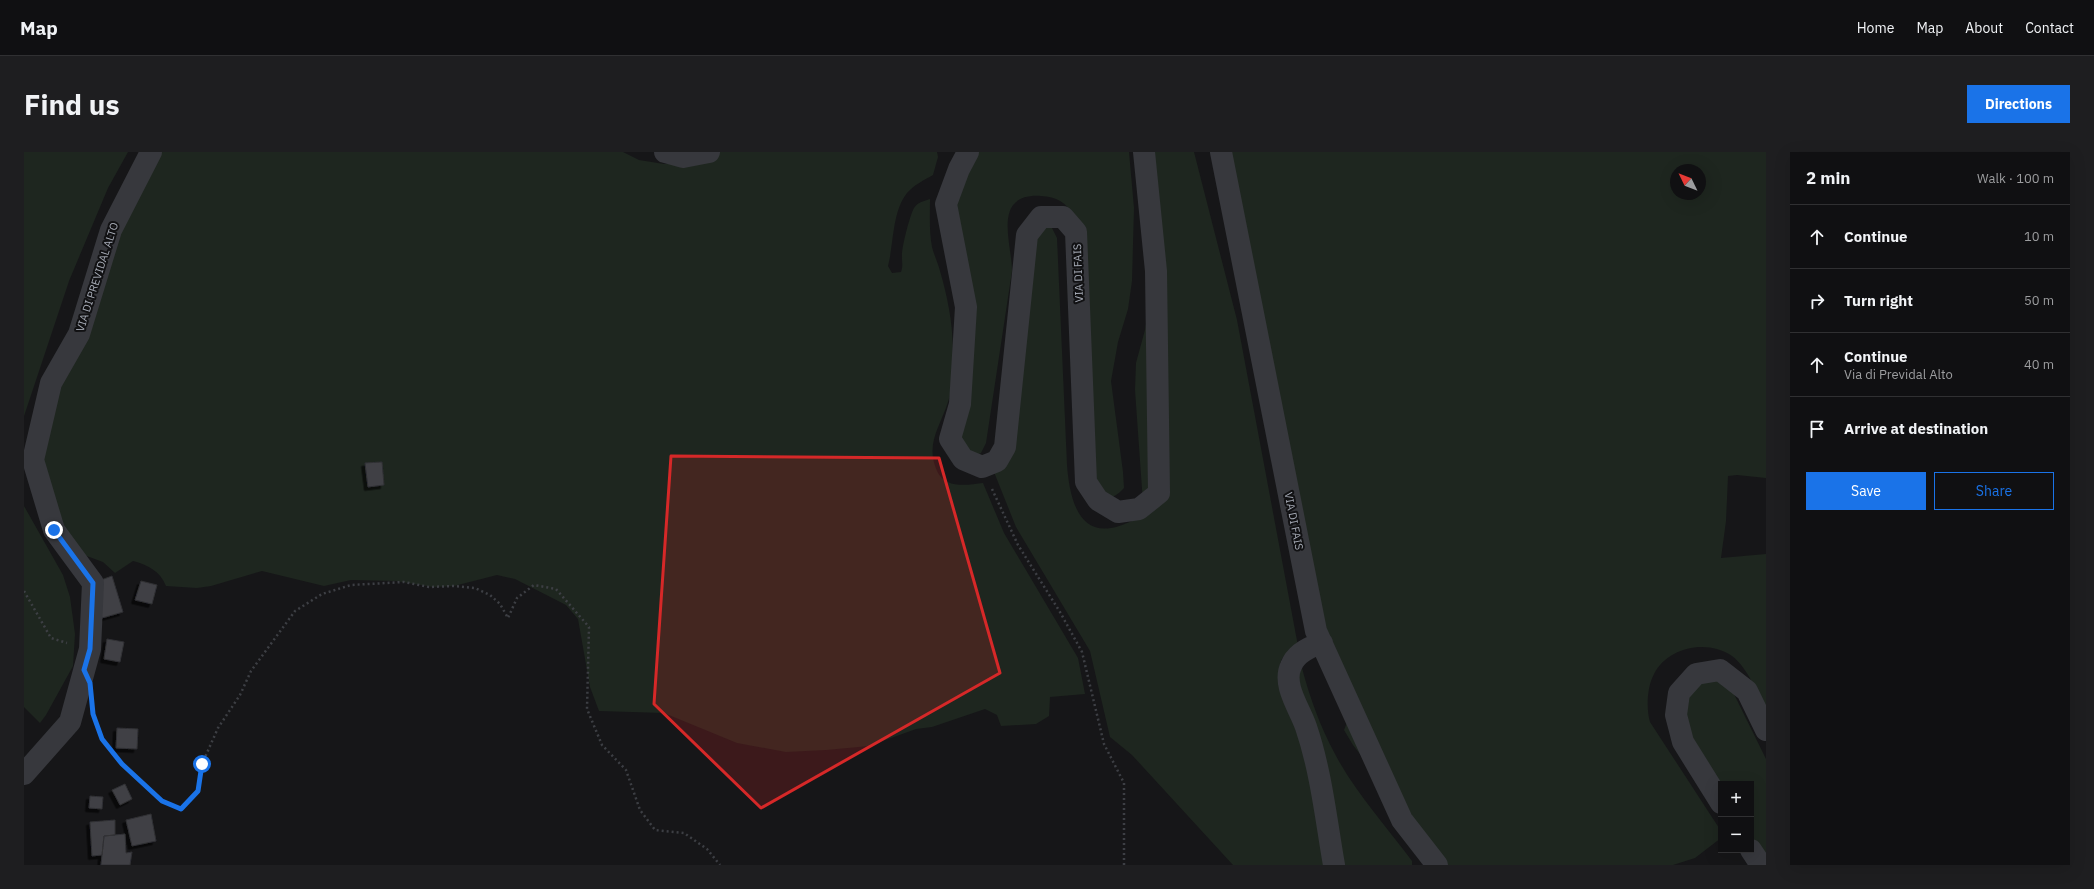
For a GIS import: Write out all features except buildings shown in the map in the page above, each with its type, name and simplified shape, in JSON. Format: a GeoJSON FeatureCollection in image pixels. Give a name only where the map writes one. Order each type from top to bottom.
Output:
{"type":"FeatureCollection","features":[{"type":"Feature","properties":{"kind":"street","name":"VIA DI PREVIDAL ALTO"},"geometry":{"type":"LineString","coordinates":[[24,774],[70,722],[90,649],[93,583],[54,530],[33,460],[51,383],[79,334],[110,230],[152,152]]}},
{"type":"Feature","properties":{"kind":"street"},"geometry":{"type":"LineString","coordinates":[[665,152],[683,157],[709,152]]}},
{"type":"Feature","properties":{"kind":"street"},"geometry":{"type":"LineString","coordinates":[[968,152],[959,169],[946,204],[966,307],[960,404],[950,438],[964,459],[982,467]]}},
{"type":"Feature","properties":{"kind":"street","name":"VIA DI FAIS"},"geometry":{"type":"LineString","coordinates":[[982,467],[997,461],[1005,447],[1027,234],[1041,217],[1063,217],[1076,232],[1086,482],[1098,500],[1118,512],[1139,509],[1159,493],[1156,272],[1144,152]]}},
{"type":"Feature","properties":{"kind":"street","name":"VIA DI FAIS"},"geometry":{"type":"LineString","coordinates":[[1221,152],[1314,623],[1402,820],[1432,862]]}},
{"type":"Feature","properties":{"kind":"street"},"geometry":{"type":"LineString","coordinates":[[1322,643],[1305,649],[1290,666],[1289,687],[1306,727],[1318,774],[1334,865]]}},
{"type":"Feature","properties":{"kind":"street"},"geometry":{"type":"LineString","coordinates":[[1718,797],[1683,742],[1676,715],[1679,693],[1696,674],[1720,670],[1747,691],[1766,730]]}},
{"type":"Feature","properties":{"kind":"street"},"geometry":{"type":"LineString","coordinates":[[1753,853],[1761,865]]}},
{"type":"Feature","properties":{"kind":"path"},"geometry":{"type":"LineString","coordinates":[[982,467],[1018,545],[1060,612],[1082,652],[1104,744],[1124,783],[1124,865]]}},
{"type":"Feature","properties":{"kind":"path"},"geometry":{"type":"LineString","coordinates":[[95,720],[102,739],[122,764],[162,801],[181,809],[198,791],[202,764],[218,728],[240,695],[252,671],[295,611],[322,594],[351,585],[404,582],[429,587],[454,586],[475,588],[490,595],[500,604],[508,618],[517,598],[534,585],[556,589],[589,627],[587,709],[602,744],[626,770],[640,810],[654,830],[684,833],[707,849],[720,865]]}},
{"type":"Feature","properties":{"kind":"path"},"geometry":{"type":"LineString","coordinates":[[24,591],[51,638],[90,649]]}},
{"type":"Feature","properties":{"kind":"highlighted area"},"geometry":{"type":"Polygon","coordinates":[[[671,456],[939,458],[1000,673],[761,808],[654,704],[671,456]]]}},
{"type":"Feature","properties":{"kind":"shaded area"},"geometry":{"type":"Polygon","coordinates":[[[24,152],[128,152],[108,188],[69,281],[24,416],[24,152]]]}},
{"type":"Feature","properties":{"kind":"shaded area"},"geometry":{"type":"Polygon","coordinates":[[[145,152],[623,152],[639,160],[664,164],[675,164],[719,152],[937,152],[938,157],[933,175],[919,183],[907,193],[902,201],[896,218],[888,266],[892,273],[901,272],[903,247],[912,212],[917,204],[930,199],[930,229],[932,247],[946,294],[953,342],[952,380],[950,393],[933,444],[934,461],[937,471],[945,481],[964,485],[983,483],[1004,533],[1078,658],[1085,694],[1050,697],[1049,716],[1036,724],[1001,726],[997,715],[985,709],[932,727],[916,729],[869,746],[786,752],[737,743],[664,713],[599,711],[590,687],[578,619],[566,605],[515,579],[497,575],[454,586],[433,587],[396,581],[351,580],[324,586],[262,571],[211,586],[197,588],[166,586],[160,576],[153,569],[144,564],[133,561],[115,573],[103,562],[73,551],[33,460],[145,152]]]}},
{"type":"Feature","properties":{"kind":"shaded area"},"geometry":{"type":"Polygon","coordinates":[[[966,152],[1129,152],[1134,208],[1132,281],[1128,309],[1118,342],[1111,381],[1124,488],[1113,497],[1106,497],[1092,492],[1074,215],[1064,204],[1056,199],[1041,196],[1025,197],[1015,203],[1010,211],[1008,234],[1012,271],[986,443],[981,453],[975,456],[960,443],[954,211],[966,152]]]}},
{"type":"Feature","properties":{"kind":"shaded area"},"geometry":{"type":"Polygon","coordinates":[[[1151,152],[1194,152],[1237,320],[1298,646],[1284,656],[1280,663],[1279,673],[1310,773],[1327,865],[1233,865],[1132,755],[1110,737],[1090,651],[1016,527],[994,472],[1032,231],[1050,224],[1057,238],[1067,465],[1072,498],[1082,517],[1089,524],[1099,528],[1111,528],[1134,520],[1143,503],[1135,390],[1136,363],[1145,330],[1152,285],[1151,152]]]}},
{"type":"Feature","properties":{"kind":"shaded area"},"geometry":{"type":"Polygon","coordinates":[[[1219,152],[1766,152],[1766,478],[1737,475],[1728,476],[1726,521],[1721,558],[1766,554],[1766,714],[1748,675],[1738,661],[1722,651],[1711,648],[1689,648],[1669,657],[1660,665],[1654,674],[1650,685],[1648,698],[1650,722],[1718,826],[1718,840],[1695,858],[1673,865],[1445,865],[1353,745],[1344,730],[1349,711],[1349,688],[1342,663],[1332,649],[1318,634],[1219,152]]]}},
{"type":"Feature","properties":{"kind":"shaded area"},"geometry":{"type":"Polygon","coordinates":[[[24,506],[63,575],[70,597],[75,634],[73,666],[40,723],[24,707],[24,506]]]}},
{"type":"Feature","properties":{"kind":"shaded area"},"geometry":{"type":"Polygon","coordinates":[[[1302,668],[1316,712],[1335,754],[1361,795],[1412,861],[1412,865],[1342,865],[1297,679],[1302,668]]]}},
{"type":"Feature","properties":{"kind":"shaded area"},"geometry":{"type":"Polygon","coordinates":[[[1703,672],[1732,690],[1766,759],[1766,865],[1754,846],[1754,781],[1719,781],[1676,724],[1673,693],[1703,672]]]}},
{"type":"Feature","properties":{"kind":"route"},"geometry":{"type":"LineString","coordinates":[[54,530],[93,583],[90,649],[84,670],[90,683],[93,714],[102,739],[122,764],[162,801],[181,809],[198,791],[202,764]]}}]}
